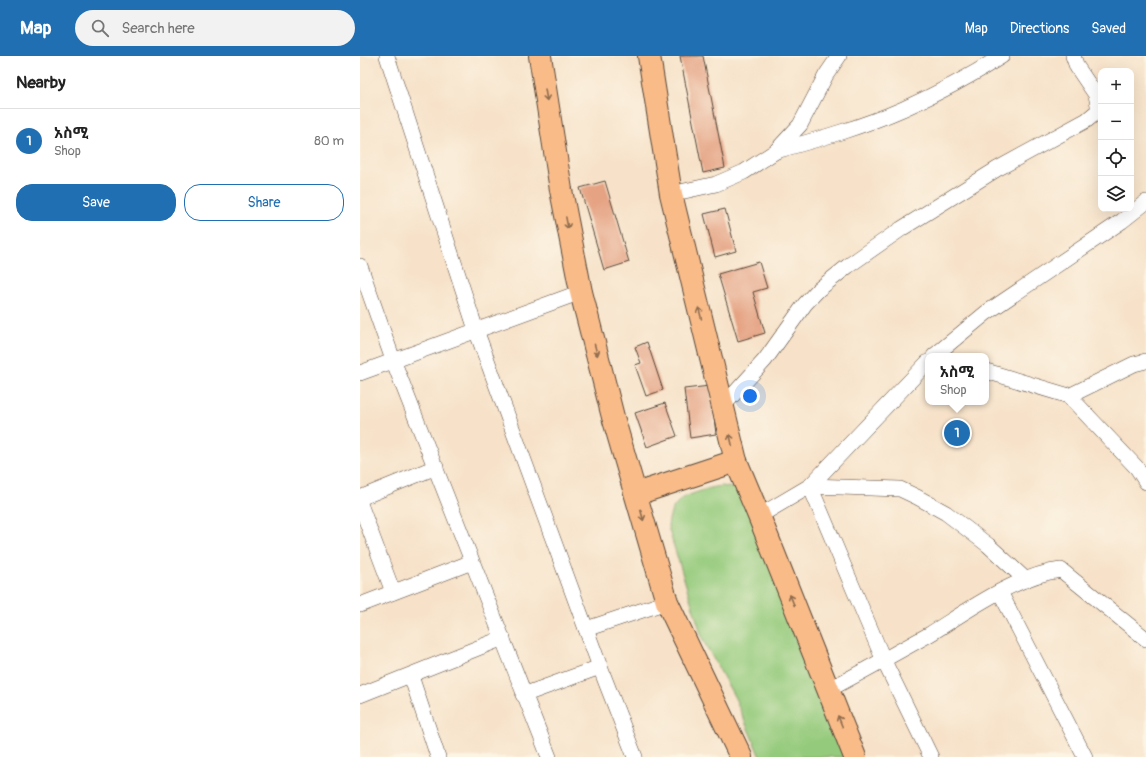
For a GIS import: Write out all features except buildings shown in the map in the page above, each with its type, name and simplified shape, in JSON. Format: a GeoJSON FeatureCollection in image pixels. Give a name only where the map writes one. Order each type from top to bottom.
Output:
{"type":"FeatureCollection","features":[{"type":"Feature","properties":{"kind":"highway"},"geometry":{"type":"LineString","coordinates":[[540,56],[561,190],[581,292],[613,417],[667,602],[741,757]]}},
{"type":"Feature","properties":{"kind":"highway"},"geometry":{"type":"LineString","coordinates":[[649,56],[671,194],[736,461],[855,757]]}},
{"type":"Feature","properties":{"kind":"highway"},"geometry":{"type":"LineString","coordinates":[[636,494],[736,461]]}},
{"type":"Feature","properties":{"kind":"street"},"geometry":{"type":"LineString","coordinates":[[387,56],[476,330],[634,757]]}},
{"type":"Feature","properties":{"kind":"street"},"geometry":{"type":"LineString","coordinates":[[671,194],[716,184],[744,172],[776,151],[800,125],[826,75],[839,56]]}},
{"type":"Feature","properties":{"kind":"street"},"geometry":{"type":"LineString","coordinates":[[776,151],[841,132],[903,109],[976,72],[1002,56]]}},
{"type":"Feature","properties":{"kind":"street"},"geometry":{"type":"LineString","coordinates":[[723,406],[765,360],[805,304],[824,285],[848,266],[901,229],[997,170],[1087,120],[1099,110],[1096,95],[1077,67],[1073,56]]}},
{"type":"Feature","properties":{"kind":"street"},"geometry":{"type":"LineString","coordinates":[[939,353],[986,313],[1122,221],[1146,202]]}},
{"type":"Feature","properties":{"kind":"street"},"geometry":{"type":"LineString","coordinates":[[360,266],[393,360],[503,638],[523,695],[548,757]]}},
{"type":"Feature","properties":{"kind":"street"},"geometry":{"type":"LineString","coordinates":[[360,373],[581,292]]}},
{"type":"Feature","properties":{"kind":"street"},"geometry":{"type":"LineString","coordinates":[[1069,396],[1134,364],[1146,361]]}},
{"type":"Feature","properties":{"kind":"street"},"geometry":{"type":"LineString","coordinates":[[759,516],[810,486],[925,365]]}},
{"type":"Feature","properties":{"kind":"street"},"geometry":{"type":"LineString","coordinates":[[989,372],[1069,396],[1137,468],[1146,482]]}},
{"type":"Feature","properties":{"kind":"street"},"geometry":{"type":"LineString","coordinates":[[360,498],[436,467]]}},
{"type":"Feature","properties":{"kind":"street"},"geometry":{"type":"LineString","coordinates":[[810,486],[900,489],[912,494],[946,513],[988,545],[1026,580]]}},
{"type":"Feature","properties":{"kind":"street"},"geometry":{"type":"LineString","coordinates":[[810,486],[884,661],[931,757]]}},
{"type":"Feature","properties":{"kind":"street"},"geometry":{"type":"LineString","coordinates":[[360,504],[393,592]]}},
{"type":"Feature","properties":{"kind":"street"},"geometry":{"type":"LineString","coordinates":[[360,605],[472,562]]}},
{"type":"Feature","properties":{"kind":"street"},"geometry":{"type":"LineString","coordinates":[[828,690],[884,661],[1000,592],[1048,572],[1061,570],[1146,639]]}},
{"type":"Feature","properties":{"kind":"street"},"geometry":{"type":"LineString","coordinates":[[1000,592],[1085,757]]}},
{"type":"Feature","properties":{"kind":"street"},"geometry":{"type":"LineString","coordinates":[[586,628],[667,602]]}},
{"type":"Feature","properties":{"kind":"street"},"geometry":{"type":"LineString","coordinates":[[360,695],[503,638]]}},
{"type":"Feature","properties":{"kind":"street"},"geometry":{"type":"LineString","coordinates":[[523,695],[600,668]]}},
{"type":"Feature","properties":{"kind":"street"},"geometry":{"type":"LineString","coordinates":[[410,676],[438,757]]}},
{"type":"Feature","properties":{"kind":"green space"},"geometry":{"type":"Polygon","coordinates":[[[722,486],[733,488],[742,492],[848,757],[760,757],[735,698],[703,640],[668,527],[673,508],[680,500],[691,494],[722,486]]]}},
{"type":"Feature","properties":{"kind":"place","name":"አስሚ"},"geometry":{"type":"Point","coordinates":[957,433]}}]}
